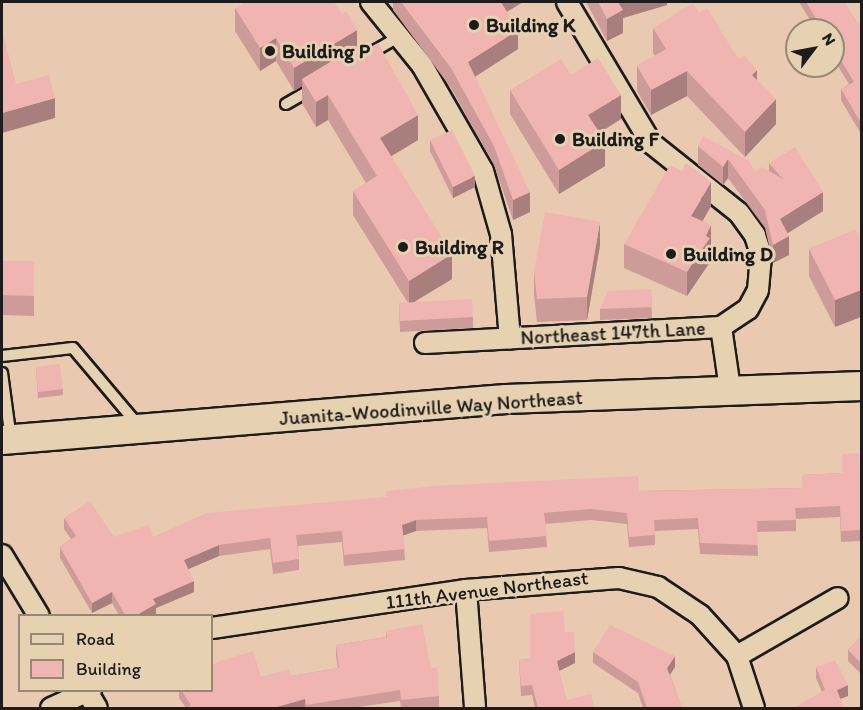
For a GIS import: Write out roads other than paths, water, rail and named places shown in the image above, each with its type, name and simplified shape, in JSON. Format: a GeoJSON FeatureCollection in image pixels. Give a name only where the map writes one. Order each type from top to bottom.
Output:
{"type":"FeatureCollection","features":[{"type":"Feature","properties":{"kind":"main road","name":"Juanita-Woodinville Way Northeast"},"geometry":{"type":"LineString","coordinates":[[6,440],[144,432],[506,399],[861,386]]}},
{"type":"Feature","properties":{"kind":"street","name":"Northeast 147th Lane"},"geometry":{"type":"LineString","coordinates":[[371,2],[400,36],[456,122],[494,201],[510,339]]}},
{"type":"Feature","properties":{"kind":"street","name":"Northeast 147th Lane"},"geometry":{"type":"LineString","coordinates":[[425,343],[721,327],[748,309],[761,271],[755,234],[739,213],[651,143],[567,2]]}},
{"type":"Feature","properties":{"kind":"street"},"geometry":{"type":"LineString","coordinates":[[721,327],[730,389]]}},
{"type":"Feature","properties":{"kind":"street"},"geometry":{"type":"LineString","coordinates":[[2,555],[38,614]]}},
{"type":"Feature","properties":{"kind":"street","name":"111th Avenue Northeast"},"geometry":{"type":"LineString","coordinates":[[213,628],[465,590],[586,577],[658,587],[700,615],[736,656]]}},
{"type":"Feature","properties":{"kind":"street"},"geometry":{"type":"LineString","coordinates":[[465,590],[475,708]]}},
{"type":"Feature","properties":{"kind":"street"},"geometry":{"type":"LineString","coordinates":[[753,708],[736,656],[838,598]]}},
{"type":"Feature","properties":{"kind":"street"},"geometry":{"type":"LineString","coordinates":[[51,708],[91,695]]}},
{"type":"Feature","properties":{"kind":"lane"},"geometry":{"type":"LineString","coordinates":[[362,59],[400,36]]}},
{"type":"Feature","properties":{"kind":"lane"},"geometry":{"type":"LineString","coordinates":[[286,104],[324,82]]}},
{"type":"Feature","properties":{"kind":"lane"},"geometry":{"type":"LineString","coordinates":[[2,356],[73,348],[144,432]]}},
{"type":"Feature","properties":{"kind":"lane"},"geometry":{"type":"LineString","coordinates":[[2,373],[6,440]]}},
{"type":"Feature","properties":{"kind":"place","name":"Building K"},"geometry":{"type":"Point","coordinates":[474,25]}},
{"type":"Feature","properties":{"kind":"place","name":"Building P"},"geometry":{"type":"Point","coordinates":[270,51]}},
{"type":"Feature","properties":{"kind":"place","name":"Building F"},"geometry":{"type":"Point","coordinates":[560,139]}},
{"type":"Feature","properties":{"kind":"place","name":"Building R"},"geometry":{"type":"Point","coordinates":[403,247]}},
{"type":"Feature","properties":{"kind":"place","name":"Building D"},"geometry":{"type":"Point","coordinates":[671,254]}}]}
